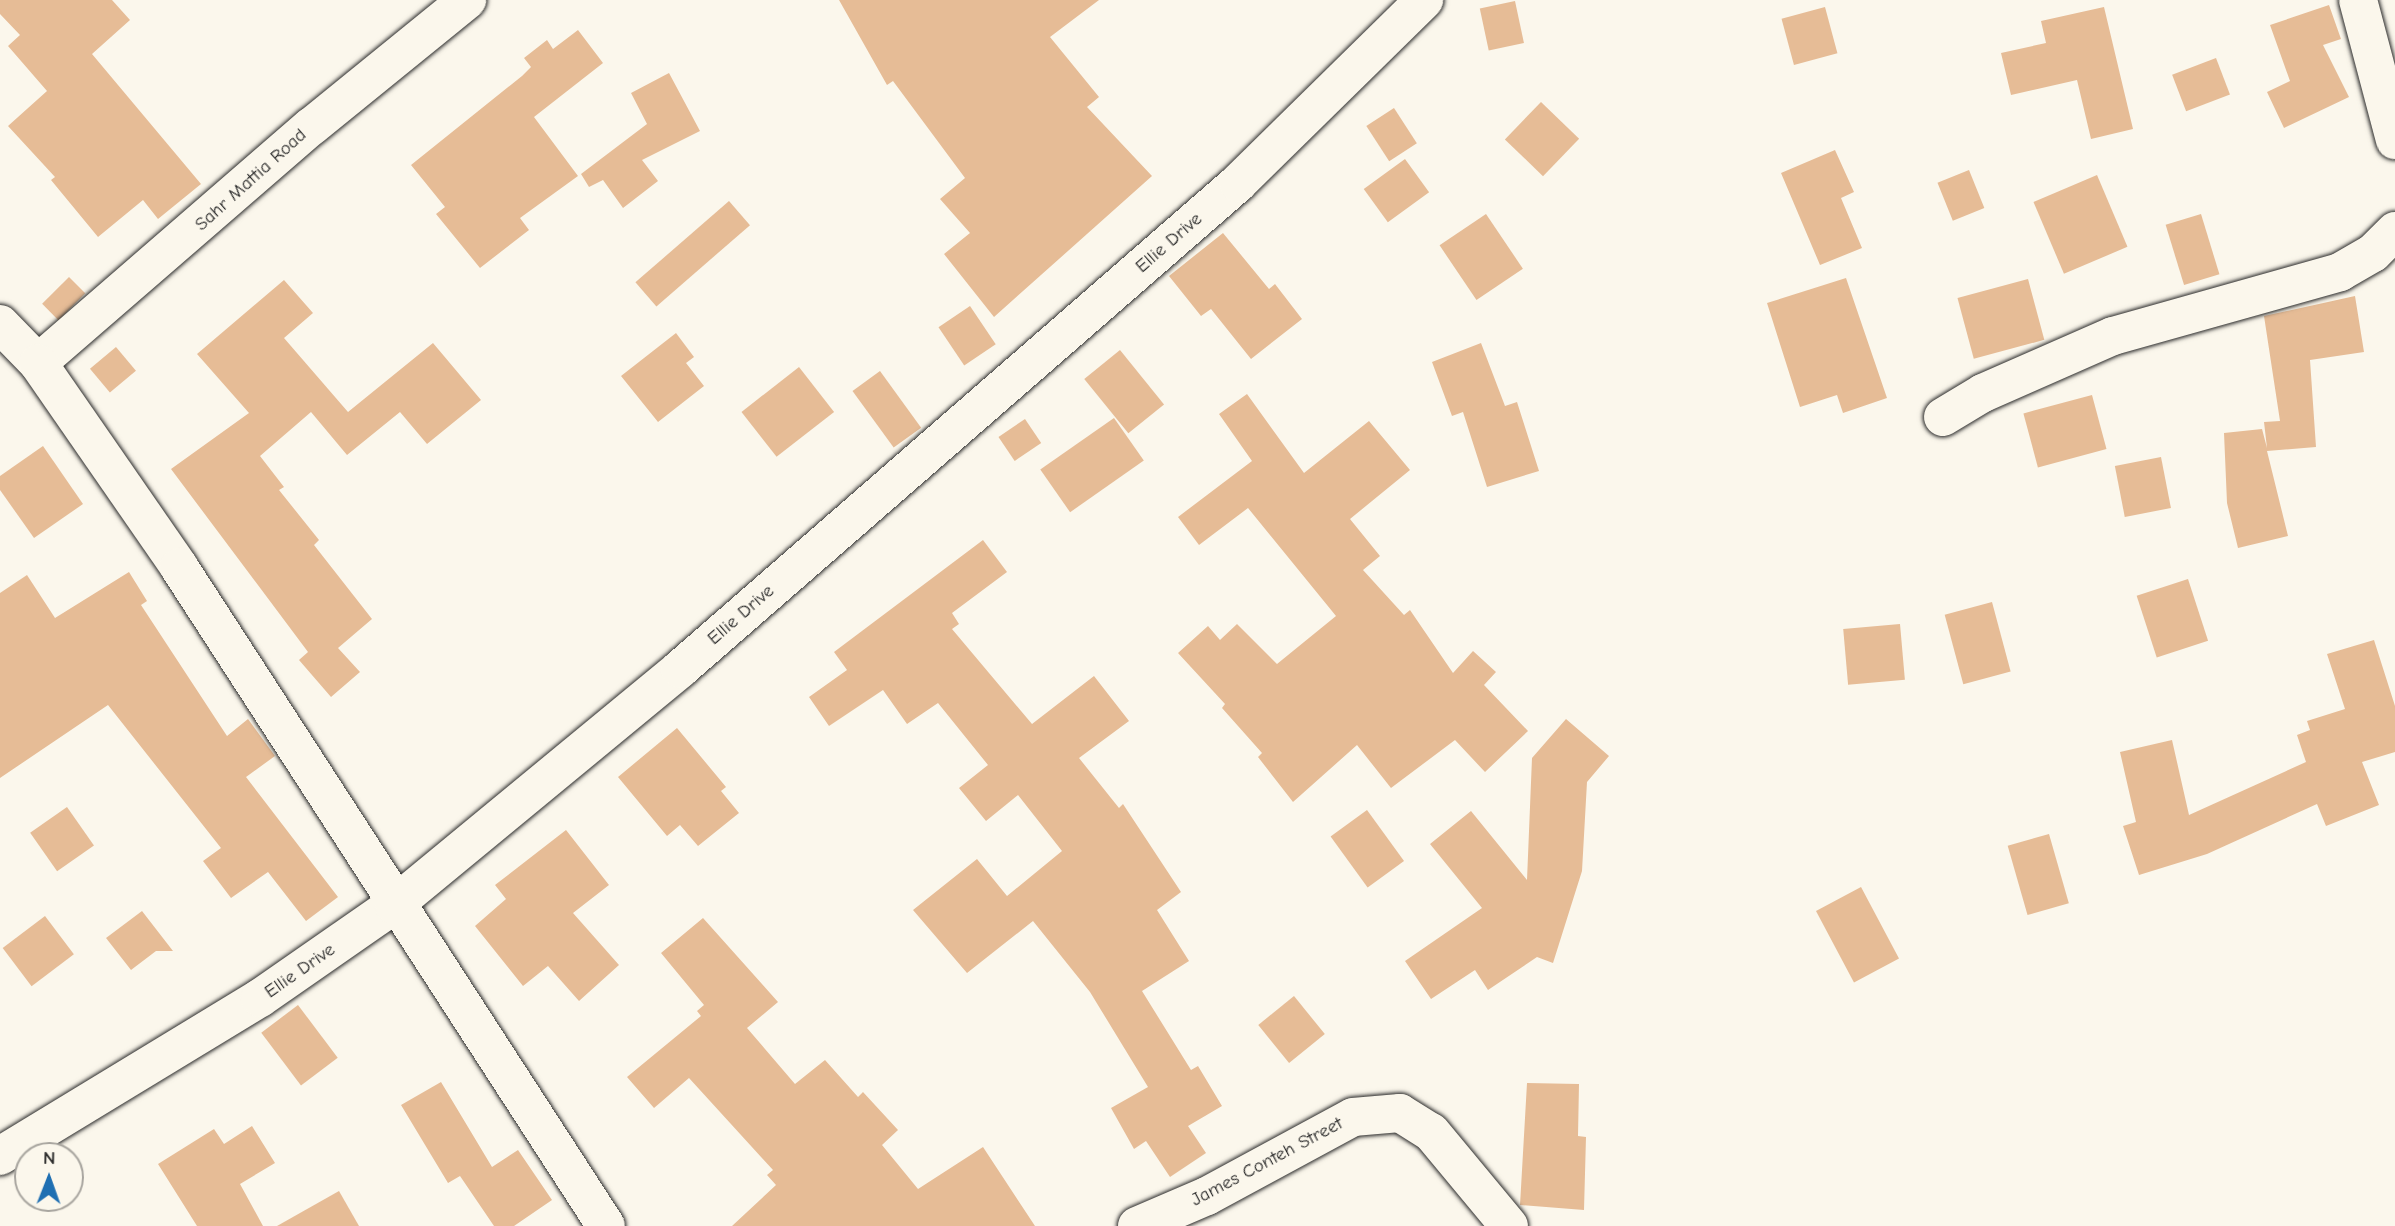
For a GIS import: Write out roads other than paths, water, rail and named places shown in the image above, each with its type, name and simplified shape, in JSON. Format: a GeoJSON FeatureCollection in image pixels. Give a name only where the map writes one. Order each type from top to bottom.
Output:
{"type":"FeatureCollection","features":[{"type":"Feature","properties":{"kind":"street","name":"Sahr Mattia Road"},"geometry":{"type":"LineString","coordinates":[[38,363],[312,126],[467,0]]}},
{"type":"Feature","properties":{"kind":"street","name":"Ellie Drive"},"geometry":{"type":"LineString","coordinates":[[0,1156],[260,998],[394,905],[680,669],[1238,183],[1424,0]]}},
{"type":"Feature","properties":{"kind":"street"},"geometry":{"type":"LineString","coordinates":[[2358,0],[2395,140]]}},
{"type":"Feature","properties":{"kind":"street"},"geometry":{"type":"LineString","coordinates":[[1943,417],[1983,393],[2113,336],[2340,272],[2373,253],[2395,231]]}},
{"type":"Feature","properties":{"kind":"street"},"geometry":{"type":"LineString","coordinates":[[0,324],[38,363],[179,567],[394,905],[606,1226]]}},
{"type":"Feature","properties":{"kind":"street","name":"James Conteh Street"},"geometry":{"type":"LineString","coordinates":[[1137,1226],[1207,1196],[1353,1117],[1400,1113],[1431,1132],[1509,1226]]}}]}
